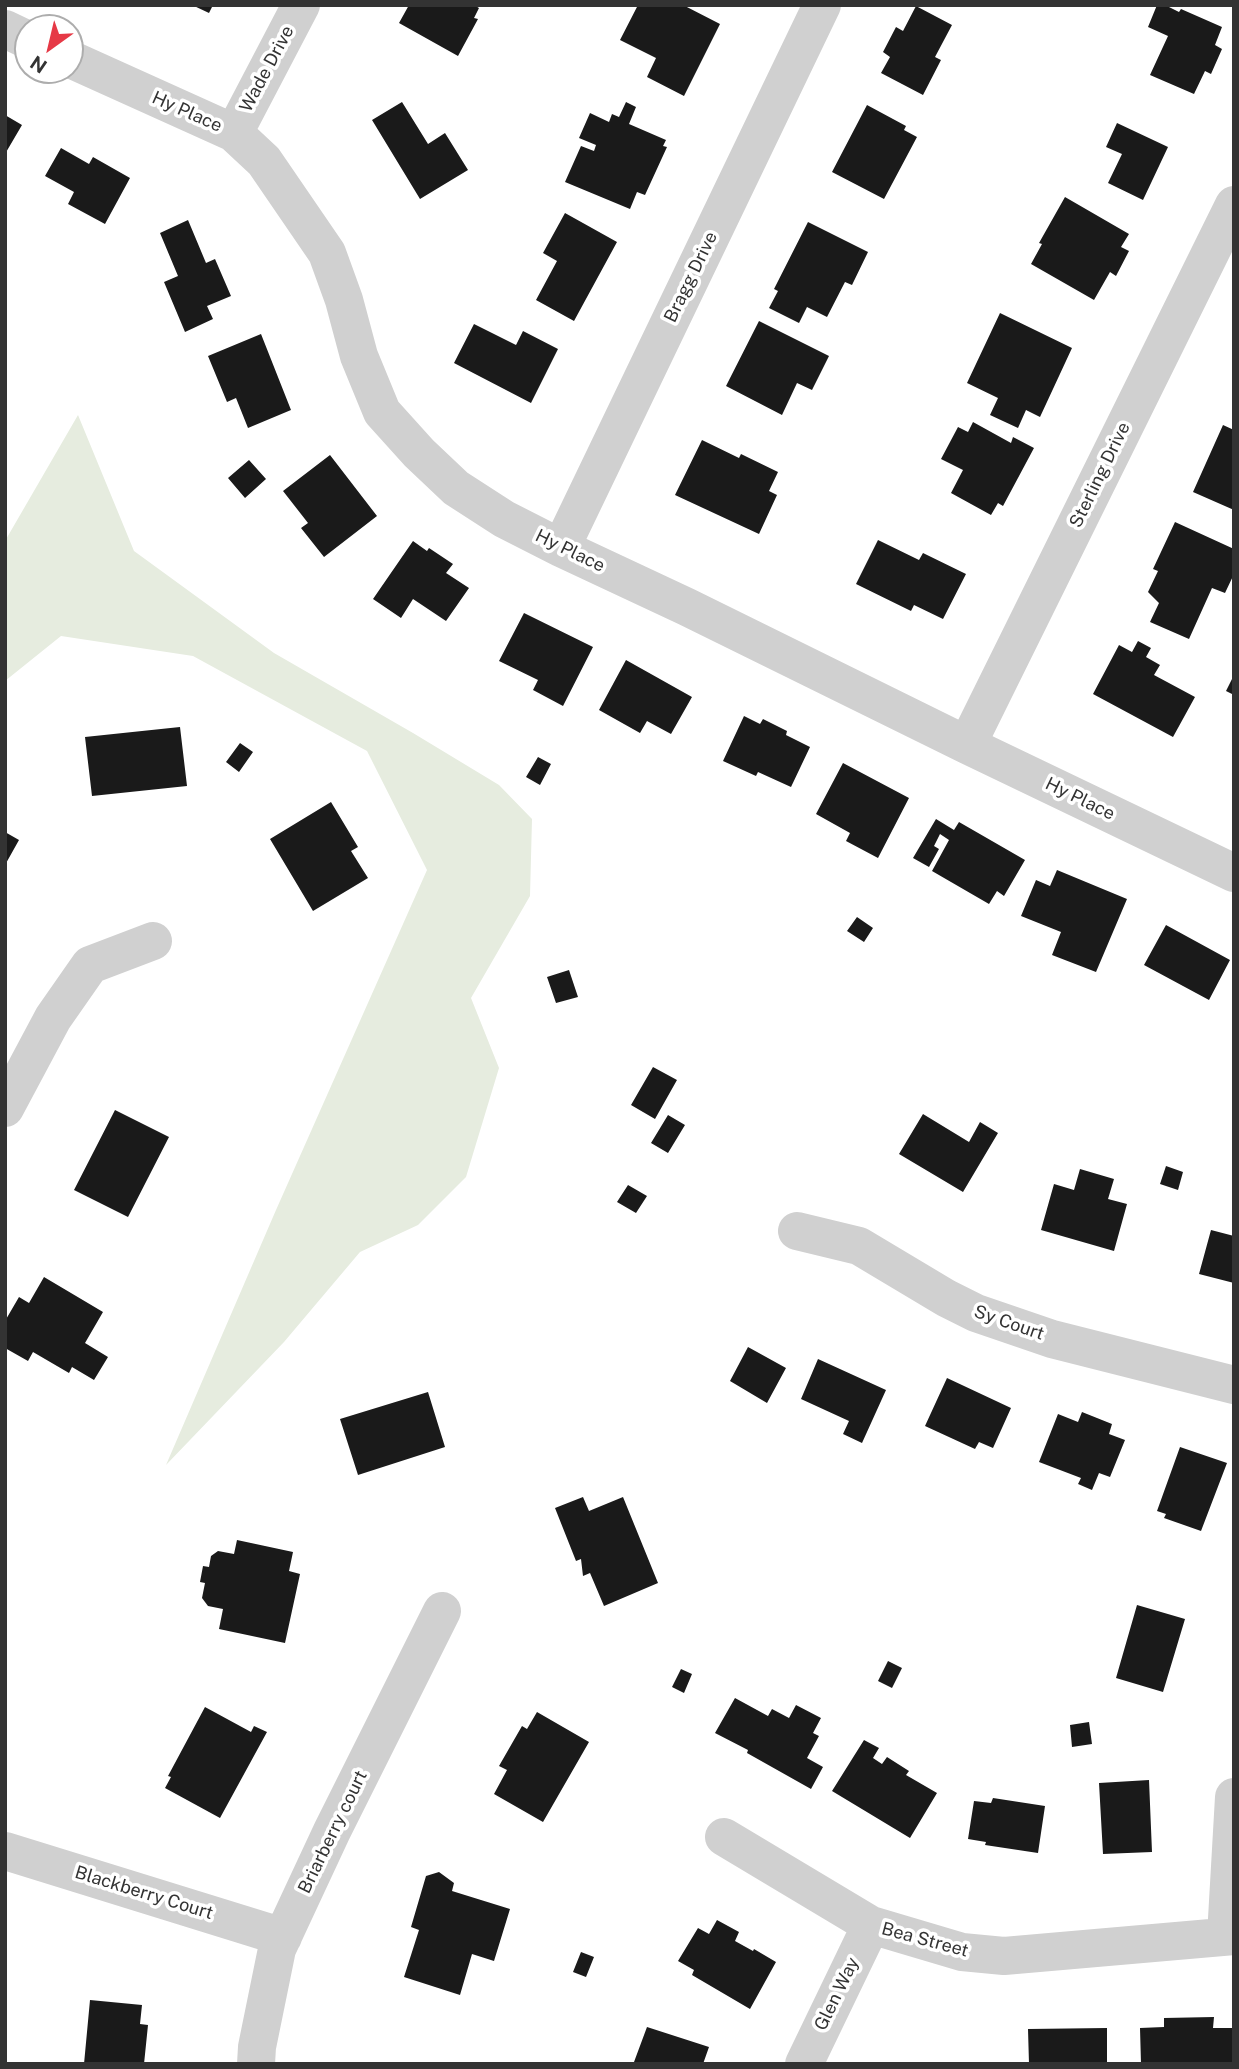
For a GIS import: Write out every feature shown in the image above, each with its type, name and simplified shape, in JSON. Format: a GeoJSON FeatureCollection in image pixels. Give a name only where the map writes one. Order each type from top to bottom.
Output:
{"type":"FeatureCollection","features":[{"type":"Feature","properties":{"kind":"street","name":"Wade Drive"},"geometry":{"type":"LineString","coordinates":[[233,133],[301,5]]}},
{"type":"Feature","properties":{"kind":"street","name":"Bragg Drive"},"geometry":{"type":"LineString","coordinates":[[561,548],[822,5]]}},
{"type":"Feature","properties":{"kind":"street","name":"Hy Place"},"geometry":{"type":"LineString","coordinates":[[84,65],[233,133],[264,161],[327,253],[344,300],[359,356],[382,412],[456,488],[504,519],[561,548],[1234,873]]}},
{"type":"Feature","properties":{"kind":"street","name":"Sterling Drive"},"geometry":{"type":"LineString","coordinates":[[967,745],[1234,205]]}},
{"type":"Feature","properties":{"kind":"street"},"geometry":{"type":"LineString","coordinates":[[5,1108],[53,1018],[90,965],[152,941]]}},
{"type":"Feature","properties":{"kind":"street","name":"Sy Court"},"geometry":{"type":"LineString","coordinates":[[797,1231],[859,1246],[976,1314],[1052,1339],[1234,1385]]}},
{"type":"Feature","properties":{"kind":"street","name":"Briarberry court"},"geometry":{"type":"LineString","coordinates":[[256,2064],[277,1949],[332,1831],[442,1611]]}},
{"type":"Feature","properties":{"kind":"street"},"geometry":{"type":"LineString","coordinates":[[1230,1936],[1234,1797]]}},
{"type":"Feature","properties":{"kind":"street","name":"Bea Street"},"geometry":{"type":"LineString","coordinates":[[724,1837],[871,1925],[961,1952],[1004,1956],[1230,1936]]}},
{"type":"Feature","properties":{"kind":"street","name":"Blackberry Court"},"geometry":{"type":"LineString","coordinates":[[5,1851],[283,1937]]}},
{"type":"Feature","properties":{"kind":"street","name":"Glen Way"},"geometry":{"type":"LineString","coordinates":[[804,2064],[871,1925]]}},
{"type":"Feature","properties":{"kind":"shaded area"},"geometry":{"type":"Polygon","coordinates":[[[78,415],[134,551],[274,653],[499,785],[532,819],[530,896],[471,998],[499,1068],[466,1177],[418,1225],[360,1252],[284,1342],[166,1465],[427,870],[367,751],[193,656],[61,636],[5,681],[5,541],[78,415]]]}},
{"type":"Feature","properties":{"kind":"building"},"geometry":{"type":"Polygon","coordinates":[[[192,5],[213,5],[209,13],[192,5]]]}},
{"type":"Feature","properties":{"kind":"building"},"geometry":{"type":"Polygon","coordinates":[[[409,5],[474,5],[479,8],[474,18],[478,19],[458,56],[399,23],[409,5]]]}},
{"type":"Feature","properties":{"kind":"building"},"geometry":{"type":"Polygon","coordinates":[[[638,5],[683,5],[720,24],[684,96],[647,77],[656,58],[620,40],[638,5]]]}},
{"type":"Feature","properties":{"kind":"building"},"geometry":{"type":"Polygon","coordinates":[[[1157,5],[1165,5],[1179,12],[1181,9],[1222,27],[1215,45],[1222,49],[1211,74],[1205,71],[1194,94],[1150,75],[1168,36],[1148,27],[1157,5]]]}},
{"type":"Feature","properties":{"kind":"building"},"geometry":{"type":"Polygon","coordinates":[[[916,6],[952,25],[935,57],[941,60],[923,95],[881,73],[890,57],[883,52],[896,27],[903,31],[916,6]]]}},
{"type":"Feature","properties":{"kind":"building"},"geometry":{"type":"Polygon","coordinates":[[[402,102],[428,144],[445,133],[468,170],[420,199],[372,120],[402,102]]]}},
{"type":"Feature","properties":{"kind":"building"},"geometry":{"type":"Polygon","coordinates":[[[626,102],[636,107],[629,124],[666,140],[663,146],[667,147],[645,195],[637,192],[630,209],[565,182],[581,146],[594,151],[596,145],[579,138],[590,113],[609,122],[612,114],[619,117],[626,102]]]}},
{"type":"Feature","properties":{"kind":"building"},"geometry":{"type":"Polygon","coordinates":[[[867,105],[906,126],[904,130],[917,137],[884,199],[832,172],[867,105]]]}},
{"type":"Feature","properties":{"kind":"building"},"geometry":{"type":"Polygon","coordinates":[[[5,115],[22,125],[5,154],[5,115]]]}},
{"type":"Feature","properties":{"kind":"building"},"geometry":{"type":"Polygon","coordinates":[[[1117,123],[1168,147],[1143,200],[1108,183],[1122,154],[1106,147],[1117,123]]]}},
{"type":"Feature","properties":{"kind":"building"},"geometry":{"type":"Polygon","coordinates":[[[61,148],[89,164],[93,157],[130,178],[105,224],[68,204],[74,192],[45,176],[61,148]]]}},
{"type":"Feature","properties":{"kind":"building"},"geometry":{"type":"Polygon","coordinates":[[[1065,197],[1129,234],[1121,247],[1129,251],[1116,276],[1110,272],[1094,300],[1031,264],[1042,244],[1039,243],[1065,197]]]}},
{"type":"Feature","properties":{"kind":"building"},"geometry":{"type":"Polygon","coordinates":[[[565,213],[617,242],[574,321],[536,300],[557,261],[543,253],[565,213]]]}},
{"type":"Feature","properties":{"kind":"building"},"geometry":{"type":"Polygon","coordinates":[[[188,220],[206,263],[215,259],[231,296],[207,306],[213,319],[185,332],[164,282],[178,276],[160,233],[188,220]]]}},
{"type":"Feature","properties":{"kind":"building"},"geometry":{"type":"Polygon","coordinates":[[[808,222],[868,252],[852,285],[845,282],[827,317],[807,307],[799,323],[769,308],[778,291],[774,289],[808,222]]]}},
{"type":"Feature","properties":{"kind":"building"},"geometry":{"type":"Polygon","coordinates":[[[1000,313],[1072,348],[1040,417],[1026,410],[1018,428],[990,415],[998,398],[967,383],[1000,313]]]}},
{"type":"Feature","properties":{"kind":"building"},"geometry":{"type":"Polygon","coordinates":[[[759,321],[829,356],[812,390],[797,383],[782,415],[726,386],[759,321]]]}},
{"type":"Feature","properties":{"kind":"building"},"geometry":{"type":"Polygon","coordinates":[[[474,324],[516,345],[523,331],[558,349],[531,403],[454,363],[474,324]]]}},
{"type":"Feature","properties":{"kind":"building"},"geometry":{"type":"Polygon","coordinates":[[[261,334],[291,410],[248,428],[236,398],[227,402],[208,356],[261,334]]]}},
{"type":"Feature","properties":{"kind":"building"},"geometry":{"type":"Polygon","coordinates":[[[973,422],[1011,443],[1013,437],[1034,448],[1003,506],[998,503],[991,515],[951,493],[963,470],[941,459],[958,427],[968,432],[973,422]]]}},
{"type":"Feature","properties":{"kind":"building"},"geometry":{"type":"Polygon","coordinates":[[[1223,425],[1234,430],[1234,510],[1193,492],[1223,425]]]}},
{"type":"Feature","properties":{"kind":"building"},"geometry":{"type":"Polygon","coordinates":[[[702,440],[739,458],[741,454],[778,472],[769,491],[777,495],[759,534],[675,495],[702,440]]]}},
{"type":"Feature","properties":{"kind":"building"},"geometry":{"type":"Polygon","coordinates":[[[330,455],[377,516],[324,557],[301,528],[308,523],[283,491],[330,455]]]}},
{"type":"Feature","properties":{"kind":"building"},"geometry":{"type":"Polygon","coordinates":[[[249,460],[266,479],[245,498],[228,478],[249,460]]]}},
{"type":"Feature","properties":{"kind":"building"},"geometry":{"type":"Polygon","coordinates":[[[1175,522],[1234,549],[1234,574],[1225,593],[1212,588],[1189,639],[1150,622],[1159,603],[1148,592],[1158,571],[1153,569],[1175,522]]]}},
{"type":"Feature","properties":{"kind":"building"},"geometry":{"type":"Polygon","coordinates":[[[878,540],[919,560],[923,553],[966,574],[943,619],[914,605],[911,611],[856,584],[878,540]]]}},
{"type":"Feature","properties":{"kind":"building"},"geometry":{"type":"Polygon","coordinates":[[[413,541],[453,564],[446,573],[469,588],[446,621],[413,599],[401,618],[373,599],[413,541]]]}},
{"type":"Feature","properties":{"kind":"building"},"geometry":{"type":"Polygon","coordinates":[[[524,613],[593,647],[563,706],[533,690],[538,680],[499,661],[524,613]]]}},
{"type":"Feature","properties":{"kind":"building"},"geometry":{"type":"Polygon","coordinates":[[[1138,641],[1151,648],[1146,657],[1160,665],[1154,675],[1195,697],[1173,737],[1093,694],[1119,645],[1132,652],[1138,641]]]}},
{"type":"Feature","properties":{"kind":"building"},"geometry":{"type":"Polygon","coordinates":[[[626,660],[692,697],[671,734],[647,721],[640,733],[599,710],[626,660]]]}},
{"type":"Feature","properties":{"kind":"building"},"geometry":{"type":"Polygon","coordinates":[[[1234,675],[1234,695],[1226,691],[1234,675]]]}},
{"type":"Feature","properties":{"kind":"building"},"geometry":{"type":"Polygon","coordinates":[[[744,716],[760,724],[763,719],[810,747],[791,787],[758,772],[756,776],[723,761],[744,716]]]}},
{"type":"Feature","properties":{"kind":"building"},"geometry":{"type":"Polygon","coordinates":[[[180,727],[187,786],[92,796],[85,737],[180,727]]]}},
{"type":"Feature","properties":{"kind":"building"},"geometry":{"type":"Polygon","coordinates":[[[240,743],[253,752],[239,772],[226,762],[240,743]]]}},
{"type":"Feature","properties":{"kind":"building"},"geometry":{"type":"Polygon","coordinates":[[[538,757],[551,764],[540,785],[526,777],[538,757]]]}},
{"type":"Feature","properties":{"kind":"building"},"geometry":{"type":"Polygon","coordinates":[[[843,763],[909,798],[878,858],[846,841],[850,833],[816,814],[843,763]]]}},
{"type":"Feature","properties":{"kind":"building"},"geometry":{"type":"Polygon","coordinates":[[[331,802],[358,847],[351,851],[368,878],[313,911],[270,839],[331,802]]]}},
{"type":"Feature","properties":{"kind":"building"},"geometry":{"type":"Polygon","coordinates":[[[936,819],[954,830],[959,822],[1025,860],[1004,896],[997,891],[989,904],[932,871],[949,840],[940,834],[934,846],[939,849],[929,867],[913,858],[936,819]]]}},
{"type":"Feature","properties":{"kind":"building"},"geometry":{"type":"Polygon","coordinates":[[[5,832],[19,840],[5,865],[5,832]]]}},
{"type":"Feature","properties":{"kind":"building"},"geometry":{"type":"Polygon","coordinates":[[[1057,870],[1127,899],[1096,972],[1052,955],[1061,932],[1021,916],[1036,880],[1050,886],[1057,870]]]}},
{"type":"Feature","properties":{"kind":"building"},"geometry":{"type":"Polygon","coordinates":[[[857,917],[873,928],[864,942],[847,931],[857,917]]]}},
{"type":"Feature","properties":{"kind":"building"},"geometry":{"type":"Polygon","coordinates":[[[1166,925],[1230,960],[1209,1000],[1144,965],[1166,925]]]}},
{"type":"Feature","properties":{"kind":"building"},"geometry":{"type":"Polygon","coordinates":[[[569,970],[578,997],[556,1003],[547,977],[569,970]]]}},
{"type":"Feature","properties":{"kind":"building"},"geometry":{"type":"Polygon","coordinates":[[[653,1067],[677,1080],[655,1119],[631,1105],[653,1067]]]}},
{"type":"Feature","properties":{"kind":"building"},"geometry":{"type":"Polygon","coordinates":[[[115,1110],[169,1137],[128,1217],[74,1190],[115,1110]]]}},
{"type":"Feature","properties":{"kind":"building"},"geometry":{"type":"Polygon","coordinates":[[[923,1114],[969,1142],[980,1122],[998,1133],[963,1192],[899,1154],[923,1114]]]}},
{"type":"Feature","properties":{"kind":"building"},"geometry":{"type":"Polygon","coordinates":[[[668,1115],[685,1125],[668,1153],[651,1143],[668,1115]]]}},
{"type":"Feature","properties":{"kind":"building"},"geometry":{"type":"Polygon","coordinates":[[[1166,1166],[1183,1172],[1178,1190],[1160,1184],[1166,1166]]]}},
{"type":"Feature","properties":{"kind":"building"},"geometry":{"type":"Polygon","coordinates":[[[1080,1169],[1114,1179],[1108,1199],[1127,1204],[1114,1251],[1041,1230],[1054,1184],[1074,1190],[1080,1169]]]}},
{"type":"Feature","properties":{"kind":"building"},"geometry":{"type":"Polygon","coordinates":[[[628,1185],[647,1196],[636,1213],[617,1202],[628,1185]]]}},
{"type":"Feature","properties":{"kind":"building"},"geometry":{"type":"Polygon","coordinates":[[[1211,1230],[1234,1236],[1234,1283],[1199,1274],[1211,1230]]]}},
{"type":"Feature","properties":{"kind":"building"},"geometry":{"type":"Polygon","coordinates":[[[44,1277],[103,1312],[85,1343],[108,1357],[94,1380],[72,1367],[69,1373],[33,1352],[28,1361],[5,1348],[5,1321],[19,1297],[29,1303],[44,1277]]]}},
{"type":"Feature","properties":{"kind":"building"},"geometry":{"type":"Polygon","coordinates":[[[748,1347],[786,1368],[767,1403],[730,1381],[748,1347]]]}},
{"type":"Feature","properties":{"kind":"building"},"geometry":{"type":"Polygon","coordinates":[[[818,1359],[886,1390],[862,1443],[843,1434],[849,1421],[801,1399],[818,1359]]]}},
{"type":"Feature","properties":{"kind":"building"},"geometry":{"type":"Polygon","coordinates":[[[947,1378],[1011,1408],[993,1448],[979,1442],[975,1449],[925,1426],[947,1378]]]}},
{"type":"Feature","properties":{"kind":"building"},"geometry":{"type":"Polygon","coordinates":[[[428,1392],[445,1447],[358,1475],[340,1419],[428,1392]]]}},
{"type":"Feature","properties":{"kind":"building"},"geometry":{"type":"Polygon","coordinates":[[[1082,1412],[1112,1424],[1109,1434],[1125,1440],[1110,1477],[1099,1473],[1092,1490],[1078,1484],[1081,1478],[1039,1462],[1058,1414],[1078,1422],[1082,1412]]]}},
{"type":"Feature","properties":{"kind":"building"},"geometry":{"type":"Polygon","coordinates":[[[1180,1447],[1227,1463],[1201,1531],[1164,1518],[1166,1514],[1157,1511],[1180,1447]]]}},
{"type":"Feature","properties":{"kind":"building"},"geometry":{"type":"Polygon","coordinates":[[[583,1497],[589,1511],[623,1497],[658,1583],[604,1606],[590,1573],[583,1576],[581,1559],[576,1561],[555,1508],[583,1497]]]}},
{"type":"Feature","properties":{"kind":"building"},"geometry":{"type":"Polygon","coordinates":[[[237,1540],[293,1552],[289,1571],[300,1574],[285,1643],[219,1629],[223,1609],[208,1606],[202,1598],[205,1583],[200,1582],[203,1566],[209,1567],[211,1556],[218,1551],[234,1554],[237,1540]]]}},
{"type":"Feature","properties":{"kind":"building"},"geometry":{"type":"Polygon","coordinates":[[[1137,1605],[1185,1619],[1163,1692],[1116,1678],[1137,1605]]]}},
{"type":"Feature","properties":{"kind":"building"},"geometry":{"type":"Polygon","coordinates":[[[888,1661],[902,1668],[892,1688],[878,1681],[888,1661]]]}},
{"type":"Feature","properties":{"kind":"building"},"geometry":{"type":"Polygon","coordinates":[[[681,1669],[692,1674],[684,1693],[672,1687],[681,1669]]]}},
{"type":"Feature","properties":{"kind":"building"},"geometry":{"type":"Polygon","coordinates":[[[735,1698],[768,1716],[772,1709],[789,1718],[796,1705],[821,1718],[813,1733],[819,1736],[807,1758],[823,1767],[811,1789],[715,1733],[735,1698]]]}},
{"type":"Feature","properties":{"kind":"building"},"geometry":{"type":"Polygon","coordinates":[[[205,1707],[251,1732],[254,1726],[267,1732],[220,1818],[165,1788],[171,1777],[168,1776],[205,1707]]]}},
{"type":"Feature","properties":{"kind":"building"},"geometry":{"type":"Polygon","coordinates":[[[537,1712],[589,1742],[543,1822],[494,1794],[507,1770],[499,1766],[522,1726],[527,1729],[537,1712]]]}},
{"type":"Feature","properties":{"kind":"building"},"geometry":{"type":"Polygon","coordinates":[[[1089,1722],[1092,1744],[1072,1747],[1070,1725],[1089,1722]]]}},
{"type":"Feature","properties":{"kind":"building"},"geometry":{"type":"Polygon","coordinates":[[[864,1740],[879,1748],[873,1758],[882,1764],[887,1757],[909,1771],[906,1775],[937,1793],[910,1838],[832,1791],[864,1740]]]}},
{"type":"Feature","properties":{"kind":"building"},"geometry":{"type":"Polygon","coordinates":[[[1149,1780],[1152,1852],[1103,1854],[1099,1783],[1149,1780]]]}},
{"type":"Feature","properties":{"kind":"building"},"geometry":{"type":"Polygon","coordinates":[[[993,1798],[1045,1806],[1038,1853],[985,1845],[986,1842],[968,1839],[974,1801],[991,1803],[993,1798]]]}},
{"type":"Feature","properties":{"kind":"building"},"geometry":{"type":"Polygon","coordinates":[[[439,1872],[454,1883],[452,1891],[510,1909],[494,1961],[472,1954],[460,1995],[404,1977],[419,1930],[411,1927],[426,1876],[439,1872]]]}},
{"type":"Feature","properties":{"kind":"building"},"geometry":{"type":"Polygon","coordinates":[[[717,1920],[739,1932],[735,1941],[776,1962],[750,2009],[692,1975],[694,1970],[678,1961],[698,1928],[709,1934],[717,1920]]]}},
{"type":"Feature","properties":{"kind":"building"},"geometry":{"type":"Polygon","coordinates":[[[581,1952],[594,1957],[586,1977],[573,1972],[581,1952]]]}},
{"type":"Feature","properties":{"kind":"building"},"geometry":{"type":"Polygon","coordinates":[[[90,2000],[142,2005],[140,2024],[148,2025],[144,2064],[84,2064],[90,2000]]]}},
{"type":"Feature","properties":{"kind":"building"},"geometry":{"type":"Polygon","coordinates":[[[1214,2017],[1213,2028],[1234,2028],[1234,2064],[1141,2064],[1140,2028],[1164,2027],[1164,2018],[1214,2017]]]}},
{"type":"Feature","properties":{"kind":"building"},"geometry":{"type":"Polygon","coordinates":[[[647,2027],[709,2047],[703,2064],[634,2062],[647,2027]]]}},
{"type":"Feature","properties":{"kind":"building"},"geometry":{"type":"Polygon","coordinates":[[[1107,2028],[1107,2064],[1029,2064],[1028,2029],[1107,2028]]]}}]}
